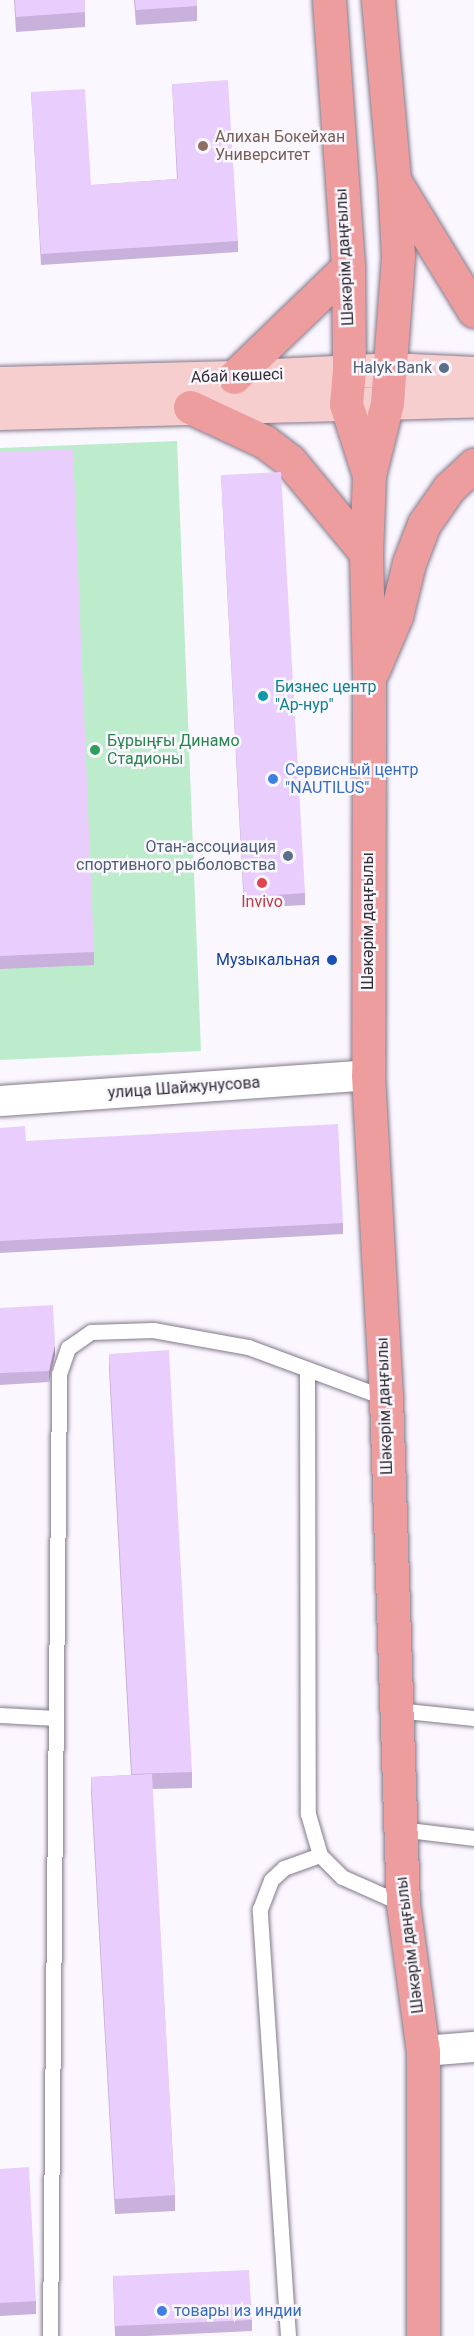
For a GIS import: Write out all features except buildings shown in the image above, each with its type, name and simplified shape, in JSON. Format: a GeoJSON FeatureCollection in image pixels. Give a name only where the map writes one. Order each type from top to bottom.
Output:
{"type":"FeatureCollection","features":[{"type":"Feature","properties":{"kind":"main road","name":"Шәкәрім даңғылы"},"geometry":{"type":"LineString","coordinates":[[329,0],[348,267],[349,370],[346,404],[369,475]]}},
{"type":"Feature","properties":{"kind":"main road","name":"Шәкәрім даңғылы"},"geometry":{"type":"LineString","coordinates":[[378,0],[394,180],[398,257],[387,403],[369,475],[366,553],[369,680],[368,1075],[386,1398],[403,1904],[423,2051],[423,2336]]}},
{"type":"Feature","properties":{"kind":"main road"},"geometry":{"type":"LineString","coordinates":[[394,180],[474,311]]}},
{"type":"Feature","properties":{"kind":"main road"},"geometry":{"type":"LineString","coordinates":[[234,377],[348,267]]}},
{"type":"Feature","properties":{"kind":"main road","name":"Абай көшесі"},"geometry":{"type":"LineString","coordinates":[[0,383],[234,377],[390,369],[474,373]]}},
{"type":"Feature","properties":{"kind":"main road","name":"Абай көшесі"},"geometry":{"type":"LineString","coordinates":[[0,413],[474,401]]}},
{"type":"Feature","properties":{"kind":"main road"},"geometry":{"type":"LineString","coordinates":[[189,408],[265,442],[290,461],[366,553]]}},
{"type":"Feature","properties":{"kind":"main road"},"geometry":{"type":"LineString","coordinates":[[369,680],[396,616],[409,563],[424,524],[449,488],[474,465]]}},
{"type":"Feature","properties":{"kind":"street","name":"улица Шайжунусова"},"geometry":{"type":"LineString","coordinates":[[0,1101],[368,1075]]}},
{"type":"Feature","properties":{"kind":"street"},"geometry":{"type":"LineString","coordinates":[[423,2051],[474,2047]]}},
{"type":"Feature","properties":{"kind":"lane"},"geometry":{"type":"LineString","coordinates":[[50,2336],[58,1374],[68,1348],[91,1332],[153,1330],[248,1347],[386,1398]]}},
{"type":"Feature","properties":{"kind":"lane"},"geometry":{"type":"LineString","coordinates":[[307,1369],[308,1814],[320,1855],[342,1877],[403,1904]]}},
{"type":"Feature","properties":{"kind":"lane"},"geometry":{"type":"LineString","coordinates":[[396,1710],[474,1718]]}},
{"type":"Feature","properties":{"kind":"lane"},"geometry":{"type":"LineString","coordinates":[[0,1715],[56,1718]]}},
{"type":"Feature","properties":{"kind":"lane"},"geometry":{"type":"LineString","coordinates":[[400,1829],[474,1838]]}},
{"type":"Feature","properties":{"kind":"lane"},"geometry":{"type":"LineString","coordinates":[[288,2336],[260,1909],[271,1880],[284,1868],[320,1855]]}},
{"type":"Feature","properties":{"kind":"green space","name":"Бұрыңғы Динамо Стадионы"},"geometry":{"type":"Polygon","coordinates":[[[177,441],[201,1051],[0,1060],[0,448],[177,441]]]}},
{"type":"Feature","properties":{"kind":"place","name":"Алихан Бокейхан Университет"},"geometry":{"type":"Point","coordinates":[203,146]}},
{"type":"Feature","properties":{"kind":"place","name":"Halyk Bank"},"geometry":{"type":"Point","coordinates":[444,368]}},
{"type":"Feature","properties":{"kind":"place","name":"Бизнес центр \"Ар-нур\""},"geometry":{"type":"Point","coordinates":[263,696]}},
{"type":"Feature","properties":{"kind":"place","name":"Бұрыңғы Динамо Стадионы"},"geometry":{"type":"Point","coordinates":[95,750]}},
{"type":"Feature","properties":{"kind":"place","name":"Сервисный центр \"NAUTILUS\""},"geometry":{"type":"Point","coordinates":[273,779]}},
{"type":"Feature","properties":{"kind":"place","name":"Отан-ассоциация спортивного рыболовства"},"geometry":{"type":"Point","coordinates":[288,856]}},
{"type":"Feature","properties":{"kind":"place","name":"Invivo"},"geometry":{"type":"Point","coordinates":[262,883]}},
{"type":"Feature","properties":{"kind":"place","name":"Музыкальная"},"geometry":{"type":"Point","coordinates":[332,960]}},
{"type":"Feature","properties":{"kind":"place","name":"товары из индии"},"geometry":{"type":"Point","coordinates":[162,2311]}}]}
